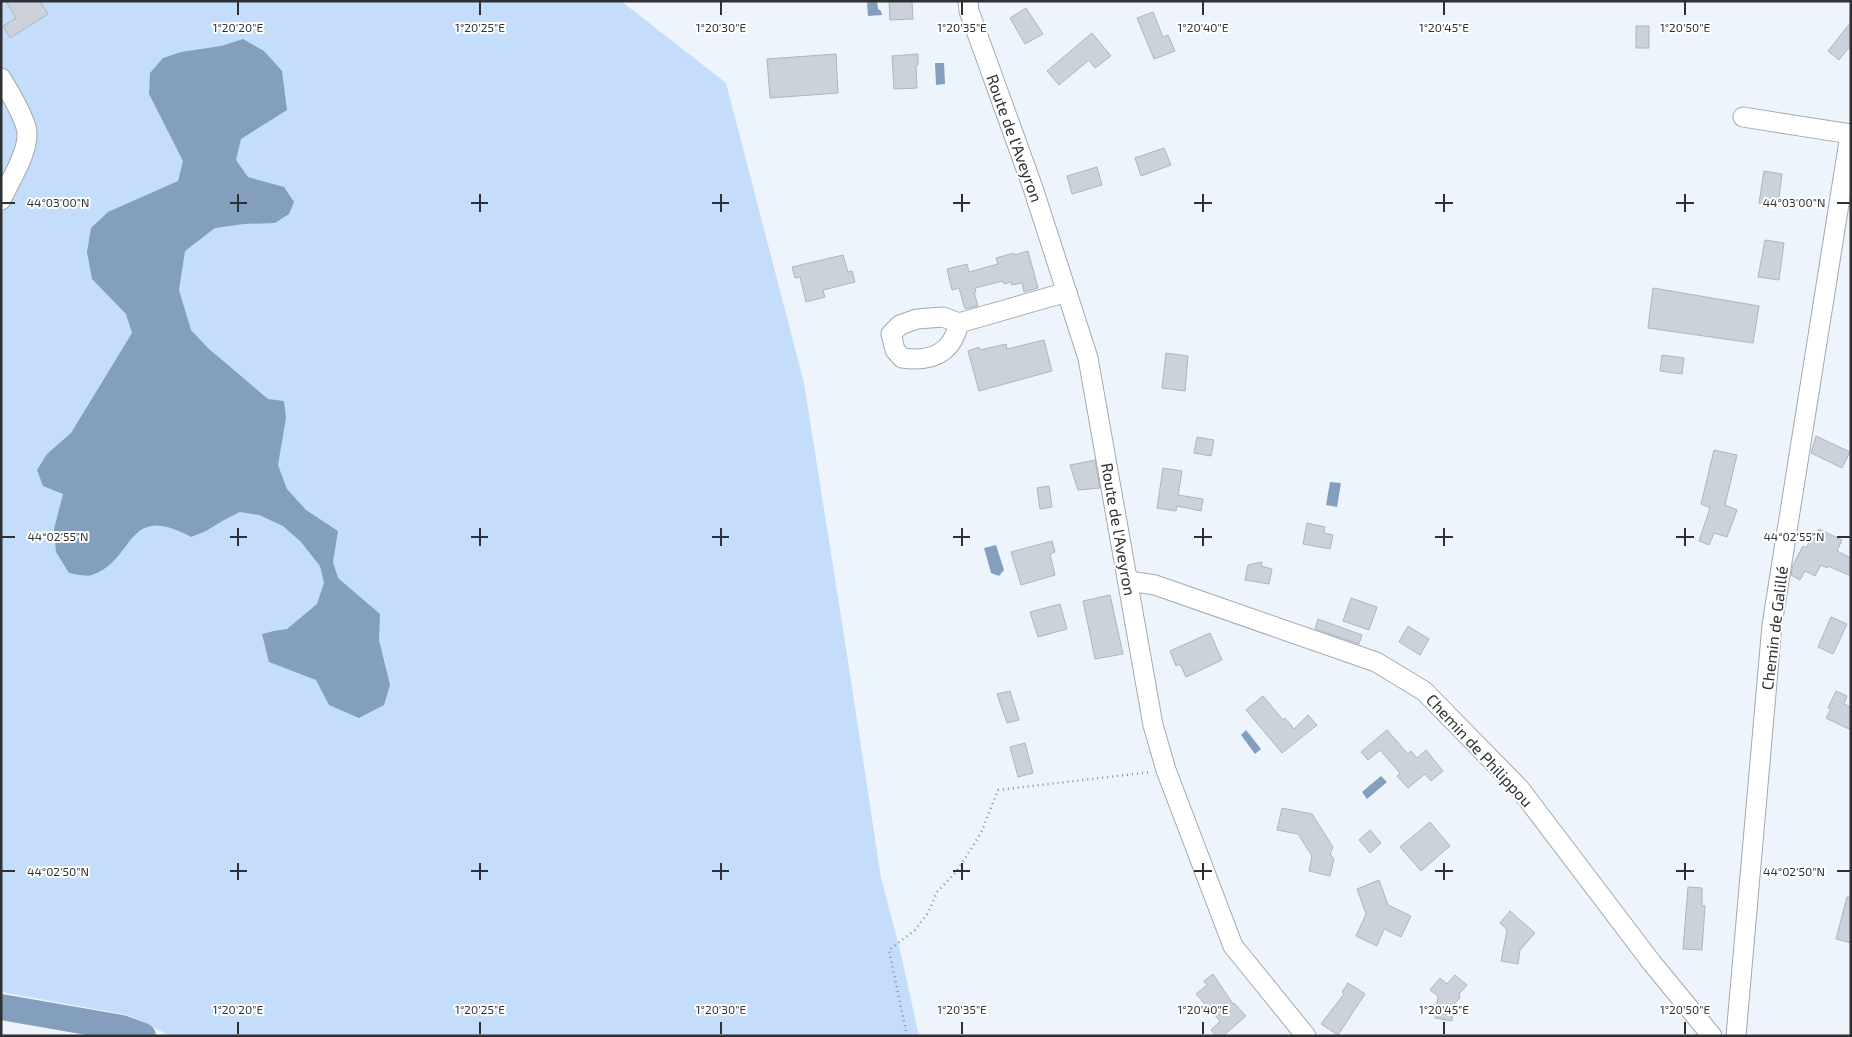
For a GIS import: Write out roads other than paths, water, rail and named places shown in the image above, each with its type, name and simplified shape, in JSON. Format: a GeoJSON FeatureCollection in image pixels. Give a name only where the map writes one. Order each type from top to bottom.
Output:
{"type":"FeatureCollection","features":[{"type":"Feature","properties":{"kind":"street","name":"Route de l'Aveyron"},"geometry":{"type":"LineString","coordinates":[[968,1],[968,11],[1034,188],[1088,358],[1153,725],[1166,770],[1233,946],[1306,1036]]}},
{"type":"Feature","properties":{"kind":"street"},"geometry":{"type":"LineString","coordinates":[[1,78],[27,128],[23,155],[1,200]]}},
{"type":"Feature","properties":{"kind":"street"},"geometry":{"type":"LineString","coordinates":[[1742,117],[1850,134]]}},
{"type":"Feature","properties":{"kind":"street","name":"Chemin de Galillé"},"geometry":{"type":"LineString","coordinates":[[1736,1036],[1772,625],[1850,134]]}},
{"type":"Feature","properties":{"kind":"street"},"geometry":{"type":"LineString","coordinates":[[959,323],[1067,292]]}},
{"type":"Feature","properties":{"kind":"street","name":"Chemin de Philippou"},"geometry":{"type":"LineString","coordinates":[[1129,581],[1156,585],[1376,662],[1424,691],[1520,789],[1652,963],[1712,1036]]}},
{"type":"Feature","properties":{"kind":"waterway"},"geometry":{"type":"LineString","coordinates":[[1,1007],[122,1028],[143,1036]]}}]}
